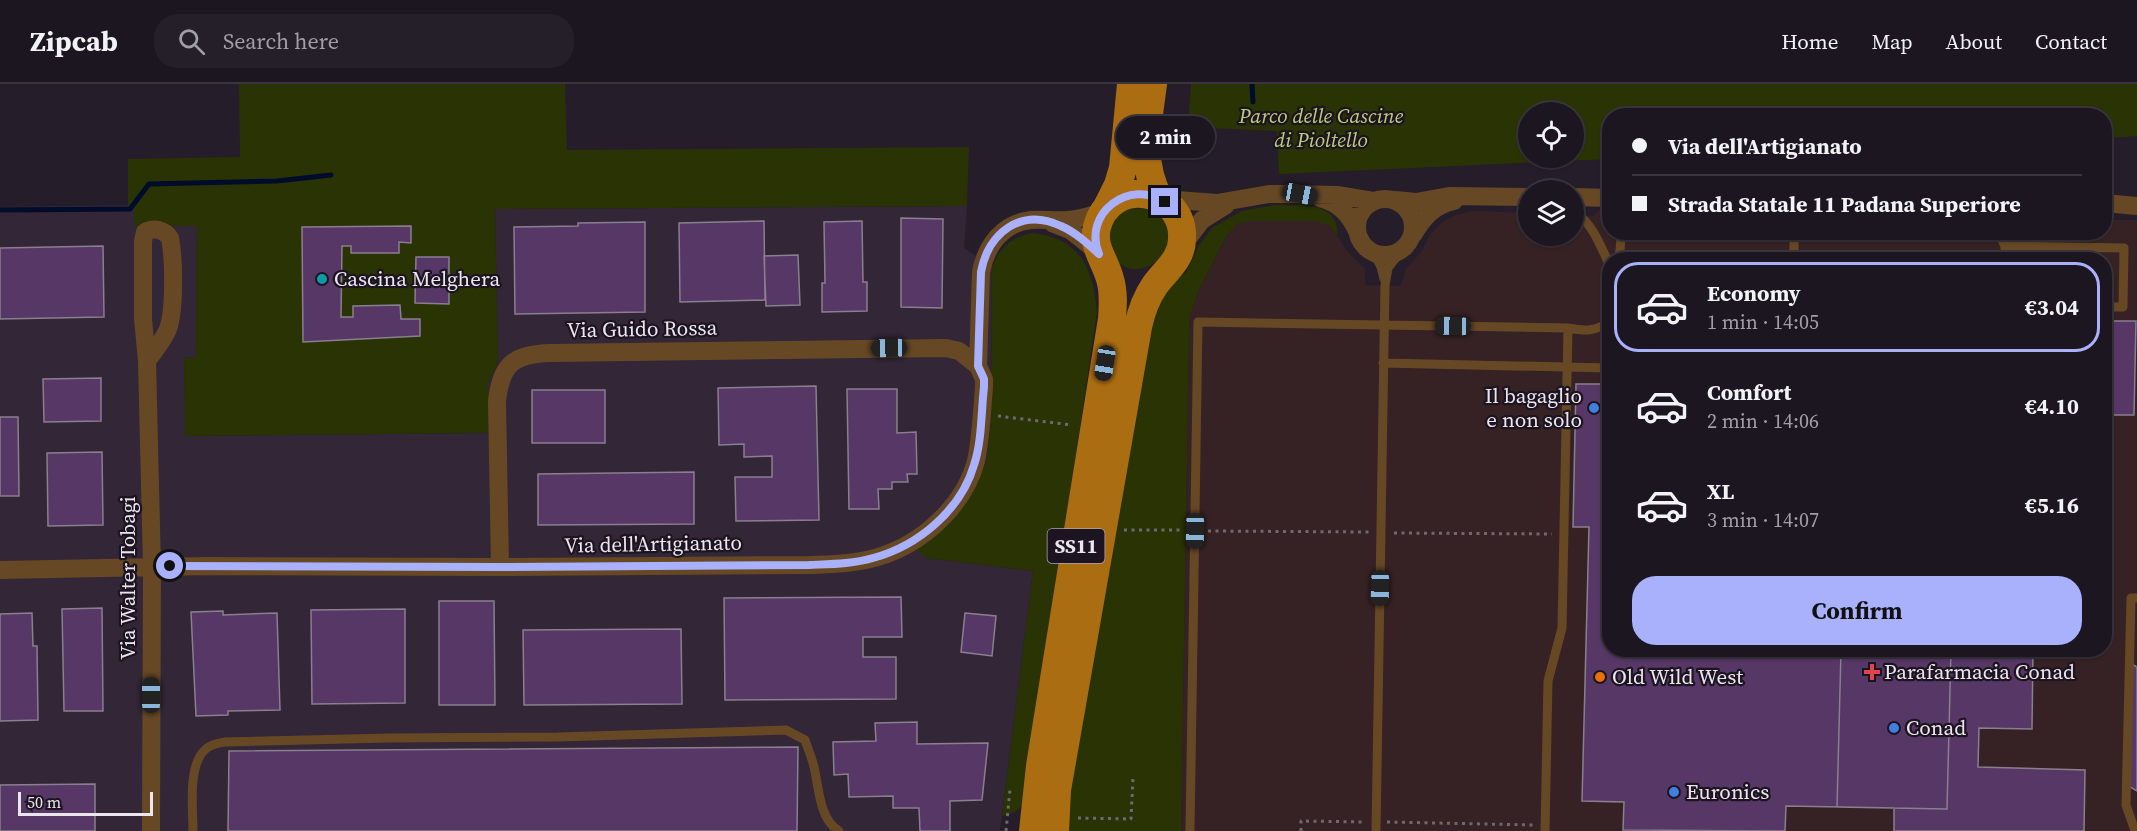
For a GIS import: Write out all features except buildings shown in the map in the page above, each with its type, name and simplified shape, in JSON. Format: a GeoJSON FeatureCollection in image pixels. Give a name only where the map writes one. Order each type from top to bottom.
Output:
{"type":"FeatureCollection","features":[{"type":"Feature","properties":{"kind":"main road","name":"SS11"},"geometry":{"type":"LineString","coordinates":[[1033,831],[1040,766],[1113,311],[1111,281],[1101,258],[1096,234],[1099,220],[1118,185],[1123,168],[1131,84]]}},
{"type":"Feature","properties":{"kind":"main road"},"geometry":{"type":"LineString","coordinates":[[1153,84],[1146,156],[1150,181],[1160,199]]}},
{"type":"Feature","properties":{"kind":"main road"},"geometry":{"type":"LineString","coordinates":[[1105,210],[1117,199],[1131,194],[1145,194],[1160,199],[1170,206],[1178,218],[1182,232],[1182,246]]}},
{"type":"Feature","properties":{"kind":"main road","name":"SS11"},"geometry":{"type":"LineString","coordinates":[[1066,825],[1057,790],[1137,327],[1147,300],[1176,260],[1182,246]]}},
{"type":"Feature","properties":{"kind":"main road"},"geometry":{"type":"LineString","coordinates":[[1101,258],[1120,276],[1133,280],[1155,278],[1167,270]]}},
{"type":"Feature","properties":{"kind":"street"},"geometry":{"type":"LineString","coordinates":[[1160,199],[1217,203],[1269,194],[1337,195],[1373,201],[1381,199],[1409,202],[1439,196],[1518,197]]}},
{"type":"Feature","properties":{"kind":"street"},"geometry":{"type":"LineString","coordinates":[[1300,194],[1334,203],[1348,214],[1366,248],[1383,256],[1401,251],[1408,244],[1421,220],[1438,207],[1450,202],[1477,197]]}},
{"type":"Feature","properties":{"kind":"street"},"geometry":{"type":"LineString","coordinates":[[2112,198],[2137,196]]}},
{"type":"Feature","properties":{"kind":"street"},"geometry":{"type":"LineString","coordinates":[[1584,197],[1602,198]]}},
{"type":"Feature","properties":{"kind":"street"},"geometry":{"type":"LineString","coordinates":[[1182,246],[1197,225],[1207,216],[1239,200]]}},
{"type":"Feature","properties":{"kind":"street"},"geometry":{"type":"LineString","coordinates":[[1395,200],[1409,210],[1413,218],[1413,235]]}},
{"type":"Feature","properties":{"kind":"street"},"geometry":{"type":"LineString","coordinates":[[1357,231],[1360,213],[1373,201]]}},
{"type":"Feature","properties":{"kind":"street"},"geometry":{"type":"LineString","coordinates":[[2112,204],[2137,206]]}},
{"type":"Feature","properties":{"kind":"street","name":"Via dell'Artigianato"},"geometry":{"type":"LineString","coordinates":[[0,570],[152,567],[827,564],[857,562],[881,556],[922,534],[939,521],[953,505],[970,477],[975,462],[984,382],[978,366],[981,272],[983,258],[990,245],[1010,226],[1030,220],[1072,220],[1105,210]]}},
{"type":"Feature","properties":{"kind":"street"},"geometry":{"type":"LineString","coordinates":[[1048,221],[1070,230],[1101,258]]}},
{"type":"Feature","properties":{"kind":"street","name":"Via Walter Tobagi"},"geometry":{"type":"LineString","coordinates":[[147,361],[166,334],[171,319],[172,305],[171,243],[168,235],[155,230],[145,232],[143,241],[143,319],[147,361],[152,567],[151,831]]}},
{"type":"Feature","properties":{"kind":"street","name":"Via Guido Rossa"},"geometry":{"type":"LineString","coordinates":[[500,567],[497,400],[501,378],[507,367],[521,357],[550,353],[950,348],[966,355],[978,366]]}},
{"type":"Feature","properties":{"kind":"lane"},"geometry":{"type":"LineString","coordinates":[[1584,220],[1594,233],[1603,252]]}},
{"type":"Feature","properties":{"kind":"lane"},"geometry":{"type":"LineString","coordinates":[[2002,240],[2005,252]]}},
{"type":"Feature","properties":{"kind":"lane"},"geometry":{"type":"LineString","coordinates":[[2005,246],[2124,248],[2123,308],[2112,307]]}},
{"type":"Feature","properties":{"kind":"lane"},"geometry":{"type":"LineString","coordinates":[[1376,831],[1385,285],[1388,268],[1401,251]]}},
{"type":"Feature","properties":{"kind":"lane"},"geometry":{"type":"LineString","coordinates":[[1374,253],[1381,267],[1385,285]]}},
{"type":"Feature","properties":{"kind":"lane"},"geometry":{"type":"LineString","coordinates":[[1190,831],[1198,322],[1568,328],[1587,331],[1602,326]]}},
{"type":"Feature","properties":{"kind":"lane"},"geometry":{"type":"LineString","coordinates":[[1545,831],[1548,681],[1562,628],[1568,328]]}},
{"type":"Feature","properties":{"kind":"lane"},"geometry":{"type":"LineString","coordinates":[[1383,363],[1602,368]]}},
{"type":"Feature","properties":{"kind":"lane"},"geometry":{"type":"LineString","coordinates":[[2135,831],[2126,805],[2131,598],[2136,598]]}},
{"type":"Feature","properties":{"kind":"lane"},"geometry":{"type":"LineString","coordinates":[[193,831],[195,768],[205,749],[225,742],[558,737],[786,730],[805,740],[814,765],[821,801],[831,826],[839,831]]}},
{"type":"Feature","properties":{"kind":"path"},"geometry":{"type":"LineString","coordinates":[[981,414],[1095,427]]}},
{"type":"Feature","properties":{"kind":"path"},"geometry":{"type":"LineString","coordinates":[[1101,530],[1564,534]]}},
{"type":"Feature","properties":{"kind":"path"},"geometry":{"type":"LineString","coordinates":[[1066,825],[1131,819],[1133,778]]}},
{"type":"Feature","properties":{"kind":"path"},"geometry":{"type":"LineString","coordinates":[[1006,831],[1010,789]]}},
{"type":"Feature","properties":{"kind":"path"},"geometry":{"type":"LineString","coordinates":[[1301,831],[1301,821],[1363,822]]}},
{"type":"Feature","properties":{"kind":"path"},"geometry":{"type":"LineString","coordinates":[[1382,822],[1533,825]]}},
{"type":"Feature","properties":{"kind":"shaded area"},"geometry":{"type":"Polygon","coordinates":[[[134,205],[134,226],[197,226],[196,357],[184,358],[186,436],[488,433],[488,384],[498,361],[495,209],[967,206],[964,248],[992,267],[991,422],[986,463],[966,501],[926,558],[1033,571],[1000,831],[0,831],[0,207],[134,205]]]}},
{"type":"Feature","properties":{"kind":"shaded area"},"geometry":{"type":"Polygon","coordinates":[[[1602,209],[1602,240],[2112,240],[2112,220],[2137,220],[2137,831],[1181,831],[1189,327],[1190,315],[1198,292],[1231,228],[1242,221],[1322,222],[1334,230],[1346,250],[1365,269],[1365,285],[1401,286],[1406,269],[1422,251],[1430,235],[1440,224],[1451,217],[1476,211],[1518,213],[1518,246],[1584,246],[1584,216],[1593,216],[1602,209]]]}},
{"type":"Feature","properties":{"kind":"green space"},"geometry":{"type":"Polygon","coordinates":[[[239,84],[565,84],[567,150],[969,147],[967,206],[495,209],[498,361],[488,385],[488,433],[185,436],[184,358],[196,357],[197,226],[134,226],[134,206],[128,205],[128,159],[240,157],[239,84]]]}},
{"type":"Feature","properties":{"kind":"green space","name":"Parco delle Cascine di Pioltello"},"geometry":{"type":"Polygon","coordinates":[[[1191,84],[2137,84],[2137,136],[2112,138],[2112,108],[1602,108],[1602,159],[1584,160],[1584,102],[1518,102],[1518,163],[1279,174],[1277,131],[1188,127],[1191,84]]]}},
{"type":"Feature","properties":{"kind":"green space"},"geometry":{"type":"Polygon","coordinates":[[[1274,205],[1299,205],[1324,210],[1335,221],[1338,235],[1328,225],[1314,221],[1250,221],[1237,224],[1227,235],[1198,292],[1190,315],[1181,831],[1063,831],[1148,322],[1170,286],[1187,271],[1199,245],[1212,228],[1242,211],[1274,205]]]}},
{"type":"Feature","properties":{"kind":"green space"},"geometry":{"type":"Polygon","coordinates":[[[1153,208],[1168,226],[1167,245],[1163,254],[1157,261],[1139,269],[1121,265],[1112,254],[1108,225],[1122,209],[1153,208]]]}},
{"type":"Feature","properties":{"kind":"green space"},"geometry":{"type":"Polygon","coordinates":[[[1032,233],[1062,241],[1073,248],[1081,258],[1092,281],[1097,312],[1025,801],[1015,812],[1002,816],[1033,571],[926,558],[916,550],[941,531],[966,501],[986,463],[991,422],[992,267],[1007,244],[1018,237],[1032,233]]]}},
{"type":"Feature","properties":{"kind":"waterway"},"geometry":{"type":"LineString","coordinates":[[1252,84],[1253,102]]}},
{"type":"Feature","properties":{"kind":"waterway"},"geometry":{"type":"LineString","coordinates":[[0,210],[130,209],[149,184],[277,181],[331,175]]}},
{"type":"Feature","properties":{"kind":"place","name":"Cascina Melghera"},"geometry":{"type":"Point","coordinates":[322,279]}},
{"type":"Feature","properties":{"kind":"place","name":"Il bagaglio e non solo"},"geometry":{"type":"Point","coordinates":[1594,408]}},
{"type":"Feature","properties":{"kind":"place","name":"Parafarmacia Conad"},"geometry":{"type":"Point","coordinates":[1872,672]}},
{"type":"Feature","properties":{"kind":"place","name":"Old Wild West"},"geometry":{"type":"Point","coordinates":[1600,677]}},
{"type":"Feature","properties":{"kind":"place","name":"Conad"},"geometry":{"type":"Point","coordinates":[1894,728]}},
{"type":"Feature","properties":{"kind":"place","name":"Euronics"},"geometry":{"type":"Point","coordinates":[1674,792]}},
{"type":"Feature","properties":{"kind":"route"},"geometry":{"type":"LineString","coordinates":[[170,566],[401,568],[809,565],[862,561],[881,556],[912,541],[944,517],[962,492],[973,469],[984,387],[984,379],[978,366],[981,272],[983,258],[990,245],[1010,226],[1020,222],[1040,220],[1070,230],[1099,254],[1096,242],[1097,228],[1102,214],[1111,203],[1124,196],[1138,193],[1152,195],[1165,202]]}}]}
